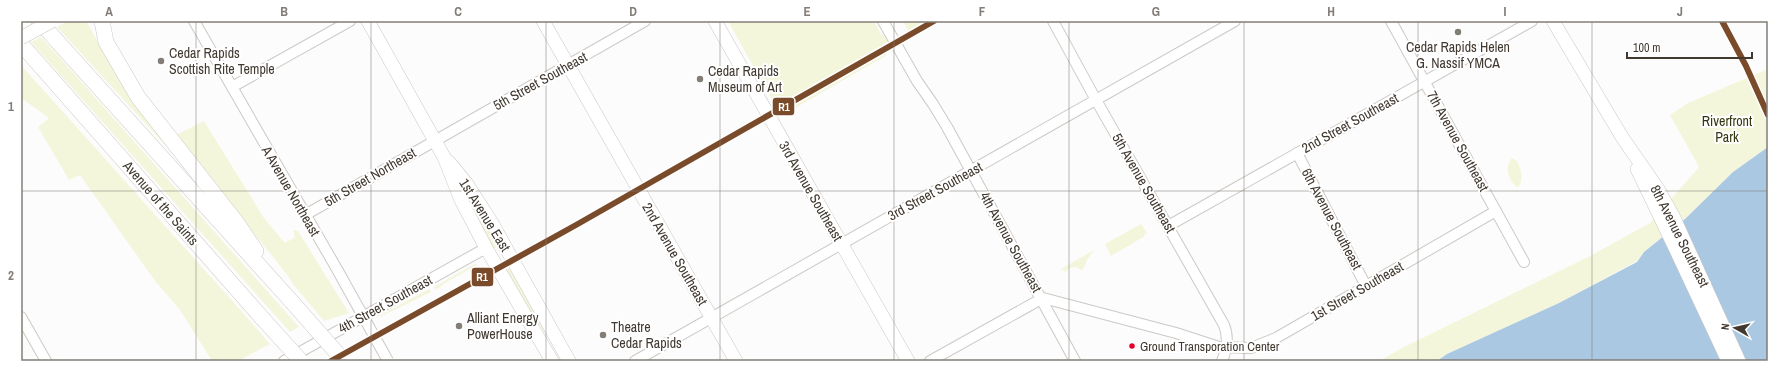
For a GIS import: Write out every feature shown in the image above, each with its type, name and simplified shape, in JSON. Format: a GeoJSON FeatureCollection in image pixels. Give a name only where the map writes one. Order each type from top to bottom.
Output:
{"type":"FeatureCollection","features":[{"type":"Feature","properties":{"kind":"highway","name":"Avenue of the Saints"},"geometry":{"type":"LineString","coordinates":[[39,21],[287,297]]}},
{"type":"Feature","properties":{"kind":"highway"},"geometry":{"type":"LineString","coordinates":[[94,21],[142,102],[237,223],[287,297],[344,361]]}},
{"type":"Feature","properties":{"kind":"highway"},"geometry":{"type":"LineString","coordinates":[[102,21],[106,42]]}},
{"type":"Feature","properties":{"kind":"highway","name":"Avenue of the Saints"},"geometry":{"type":"LineString","coordinates":[[21,44],[263,319],[302,361]]}},
{"type":"Feature","properties":{"kind":"highway"},"geometry":{"type":"LineString","coordinates":[[21,50],[53,80]]}},
{"type":"Feature","properties":{"kind":"main road"},"geometry":{"type":"LineString","coordinates":[[21,38],[52,21]]}},
{"type":"Feature","properties":{"kind":"main road","name":"1st Avenue East"},"geometry":{"type":"LineString","coordinates":[[368,21],[444,156],[461,200],[486,248],[552,361]]}},
{"type":"Feature","properties":{"kind":"main road","name":"2nd Avenue Southeast"},"geometry":{"type":"LineString","coordinates":[[543,21],[736,361]]}},
{"type":"Feature","properties":{"kind":"main road","name":"3rd Avenue Southeast"},"geometry":{"type":"LineString","coordinates":[[715,21],[908,361]]}},
{"type":"Feature","properties":{"kind":"main road","name":"8th Avenue Southeast"},"geometry":{"type":"LineString","coordinates":[[1553,21],[1654,193],[1676,250],[1715,321]]}},
{"type":"Feature","properties":{"kind":"main road","name":"1st Avenue East"},"geometry":{"type":"LineString","coordinates":[[444,156],[467,184],[492,223],[569,361]]}},
{"type":"Feature","properties":{"kind":"main road"},"geometry":{"type":"LineString","coordinates":[[1715,321],[1728,361]]}},
{"type":"Feature","properties":{"kind":"main road"},"geometry":{"type":"LineString","coordinates":[[1715,321],[1739,361]]}},
{"type":"Feature","properties":{"kind":"street","name":"A Avenue Northeast"},"geometry":{"type":"LineString","coordinates":[[194,21],[388,361]]}},
{"type":"Feature","properties":{"kind":"street"},"geometry":{"type":"LineString","coordinates":[[232,87],[350,21]]}},
{"type":"Feature","properties":{"kind":"street","name":"5th Street Southeast"},"geometry":{"type":"LineString","coordinates":[[435,140],[645,21]]}},
{"type":"Feature","properties":{"kind":"street","name":"4th Avenue Southeast"},"geometry":{"type":"LineString","coordinates":[[883,21],[917,81],[933,104],[1076,361]]}},
{"type":"Feature","properties":{"kind":"street","name":"4th Avenue Southeast"},"geometry":{"type":"LineString","coordinates":[[890,21],[923,78],[933,104]]}},
{"type":"Feature","properties":{"kind":"street","name":"5th Avenue Southeast"},"geometry":{"type":"LineString","coordinates":[[1053,21],[1096,100],[1224,325],[1227,335],[1226,348]]}},
{"type":"Feature","properties":{"kind":"street","name":"3rd Street Southeast"},"geometry":{"type":"LineString","coordinates":[[635,361],[1096,100],[1221,24],[1235,21]]}},
{"type":"Feature","properties":{"kind":"street","name":"7th Avenue Southeast"},"geometry":{"type":"LineString","coordinates":[[1391,21],[1524,262]]}},
{"type":"Feature","properties":{"kind":"street","name":"2nd Street Southeast"},"geometry":{"type":"LineString","coordinates":[[1168,226],[1532,21]]}},
{"type":"Feature","properties":{"kind":"street","name":"5th Street Northeast"},"geometry":{"type":"LineString","coordinates":[[305,215],[435,140]]}},
{"type":"Feature","properties":{"kind":"street","name":"6th Avenue Southeast"},"geometry":{"type":"LineString","coordinates":[[1297,153],[1366,286]]}},
{"type":"Feature","properties":{"kind":"street","name":"1st Street Southeast"},"geometry":{"type":"LineString","coordinates":[[1042,298],[1047,298],[1226,348],[1246,349],[1264,344],[1496,210]]}},
{"type":"Feature","properties":{"kind":"street","name":"4th Street Southeast"},"geometry":{"type":"LineString","coordinates":[[284,361],[486,248]]}},
{"type":"Feature","properties":{"kind":"street"},"geometry":{"type":"LineString","coordinates":[[930,361],[1042,298]]}},
{"type":"Feature","properties":{"kind":"street"},"geometry":{"type":"LineString","coordinates":[[21,317],[46,361]]}},
{"type":"Feature","properties":{"kind":"street"},"geometry":{"type":"LineString","coordinates":[[1222,361],[1226,348]]}},
{"type":"Feature","properties":{"kind":"green space"},"geometry":{"type":"Polygon","coordinates":[[[68,21],[86,21],[103,51],[177,158],[57,27],[68,21]]]}},
{"type":"Feature","properties":{"kind":"green space"},"geometry":{"type":"Polygon","coordinates":[[[728,21],[874,21],[881,34],[886,36],[890,43],[775,108],[771,98],[728,21]]]}},
{"type":"Feature","properties":{"kind":"green space"},"geometry":{"type":"Polygon","coordinates":[[[903,21],[928,21],[909,32],[903,21]]]}},
{"type":"Feature","properties":{"kind":"green space"},"geometry":{"type":"Polygon","coordinates":[[[41,37],[299,327],[290,332],[31,42],[41,37]]]}},
{"type":"Feature","properties":{"kind":"green space"},"geometry":{"type":"Polygon","coordinates":[[[886,52],[887,55],[790,111],[788,107],[886,52]]]}},
{"type":"Feature","properties":{"kind":"green space"},"geometry":{"type":"Polygon","coordinates":[[[21,65],[270,344],[238,361],[212,361],[180,310],[155,281],[80,175],[69,180],[38,127],[49,118],[21,98],[21,65]]]}},
{"type":"Feature","properties":{"kind":"green space","name":"Riverfront Park"},"geometry":{"type":"Polygon","coordinates":[[[1768,69],[1768,147],[1733,172],[1685,219],[1644,252],[1637,261],[1559,303],[1447,354],[1437,361],[1379,361],[1400,349],[1588,257],[1650,223],[1699,167],[1670,115],[1688,103],[1768,69]]]}},
{"type":"Feature","properties":{"kind":"green space"},"geometry":{"type":"Polygon","coordinates":[[[204,121],[264,218],[285,243],[295,237],[293,230],[298,231],[349,313],[324,321],[293,284],[176,135],[204,121]]]}},
{"type":"Feature","properties":{"kind":"green space"},"geometry":{"type":"Polygon","coordinates":[[[1512,158],[1517,161],[1520,167],[1521,183],[1517,187],[1511,181],[1508,173],[1508,165],[1512,158]]]}},
{"type":"Feature","properties":{"kind":"green space"},"geometry":{"type":"Polygon","coordinates":[[[475,208],[499,246],[493,249],[472,210],[475,208]]]}},
{"type":"Feature","properties":{"kind":"green space"},"geometry":{"type":"Polygon","coordinates":[[[1141,224],[1147,233],[1144,234],[1145,236],[1111,256],[1105,244],[1141,224]]]}},
{"type":"Feature","properties":{"kind":"green space"},"geometry":{"type":"Polygon","coordinates":[[[1094,250],[1087,260],[1084,268],[1081,270],[1076,267],[1069,268],[1066,272],[1061,269],[1094,250]]]}},
{"type":"Feature","properties":{"kind":"green space"},"geometry":{"type":"Polygon","coordinates":[[[476,263],[477,265],[445,283],[436,290],[434,287],[476,263]]]}},
{"type":"Feature","properties":{"kind":"green space"},"geometry":{"type":"Polygon","coordinates":[[[511,267],[549,338],[533,316],[505,271],[511,267]]]}},
{"type":"Feature","properties":{"kind":"green space"},"geometry":{"type":"Polygon","coordinates":[[[429,289],[431,292],[380,317],[379,316],[429,289]]]}},
{"type":"Feature","properties":{"kind":"water"},"geometry":{"type":"Polygon","coordinates":[[[1768,147],[1768,361],[1437,361],[1447,354],[1559,303],[1637,262],[1644,252],[1685,219],[1733,172],[1768,147]]]}},
{"type":"Feature","properties":{"kind":"transit line","name":"R1"},"geometry":{"type":"LineString","coordinates":[[331,361],[576,225],[934,21]]}},
{"type":"Feature","properties":{"kind":"transit line","name":"R1"},"geometry":{"type":"LineString","coordinates":[[1722,21],[1746,66],[1768,115]]}},
{"type":"Feature","properties":{"kind":"place","name":"Cedar Rapids Helen G. Nassif YMCA"},"geometry":{"type":"Point","coordinates":[1458,32]}},
{"type":"Feature","properties":{"kind":"place","name":"Cedar Rapids Scottish Rite Temple"},"geometry":{"type":"Point","coordinates":[161,61]}},
{"type":"Feature","properties":{"kind":"place","name":"Cedar Rapids Museum of Art"},"geometry":{"type":"Point","coordinates":[700,79]}},
{"type":"Feature","properties":{"kind":"place","name":"Alliant Energy PowerHouse"},"geometry":{"type":"Point","coordinates":[459,326]}},
{"type":"Feature","properties":{"kind":"place","name":"Theatre Cedar Rapids"},"geometry":{"type":"Point","coordinates":[603,335]}},
{"type":"Feature","properties":{"kind":"place","name":"Ground Transporation Center"},"geometry":{"type":"Point","coordinates":[1132,346]}}]}
